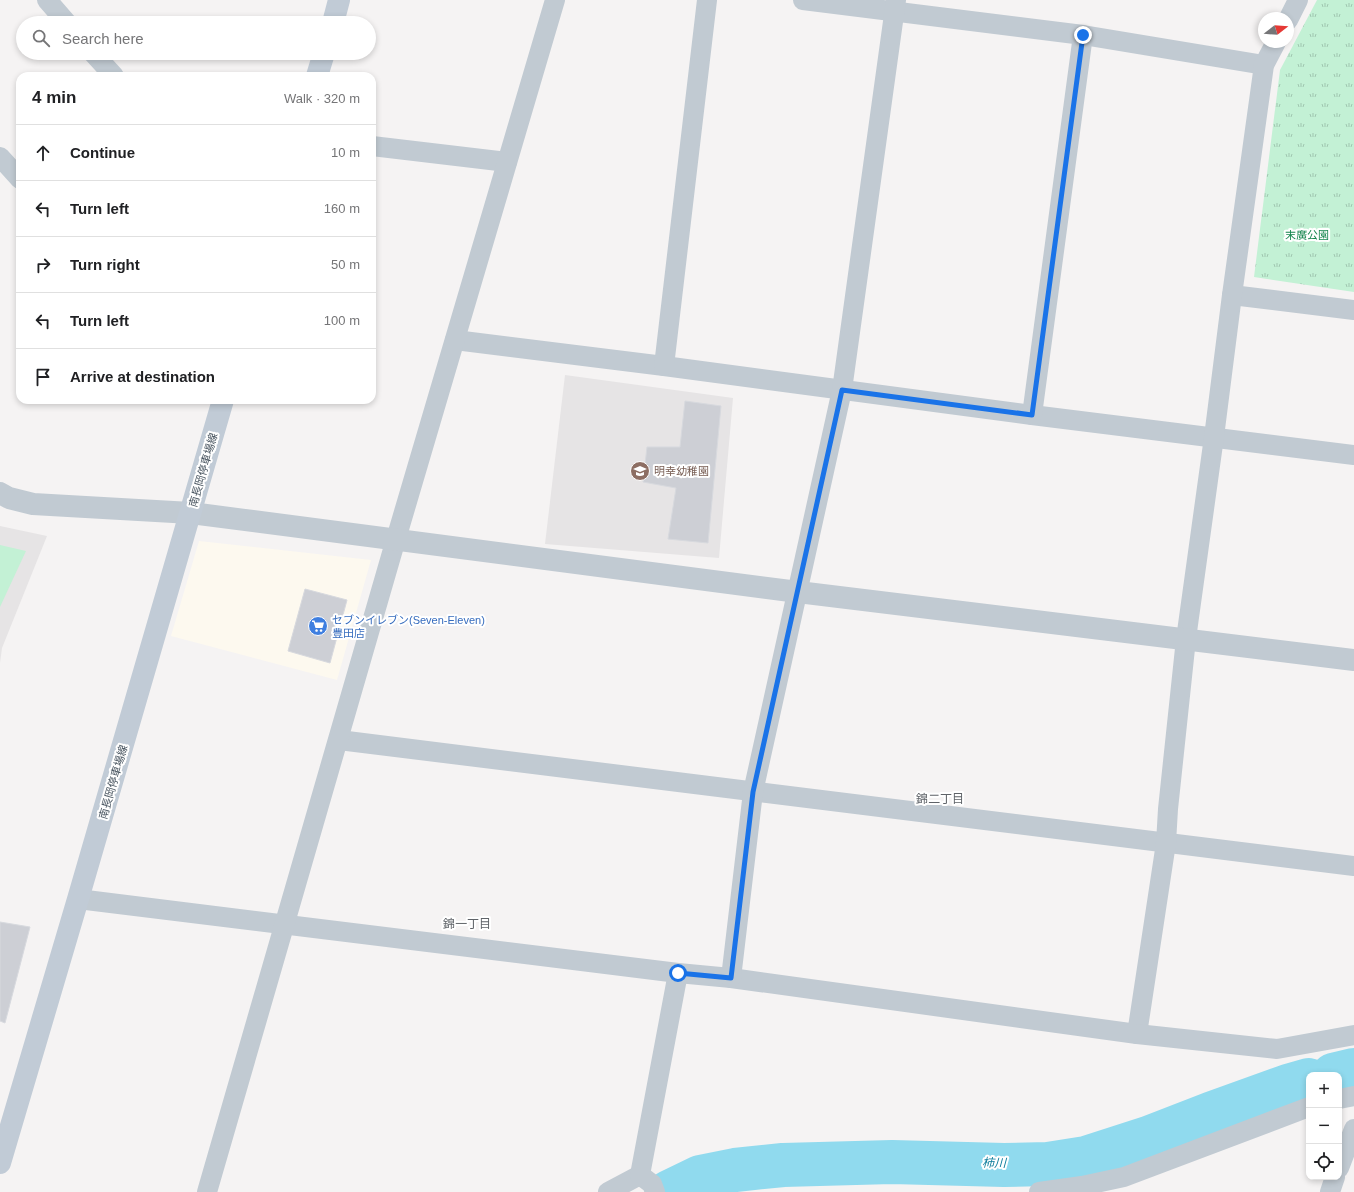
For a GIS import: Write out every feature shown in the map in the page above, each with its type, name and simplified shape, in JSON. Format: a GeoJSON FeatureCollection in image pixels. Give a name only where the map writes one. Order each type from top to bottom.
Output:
{"type":"FeatureCollection","features":[{"type":"Feature","properties":{"kind":"main road"},"geometry":{"type":"LineString","coordinates":[[335,16],[339,0]]}},
{"type":"Feature","properties":{"kind":"main road"},"geometry":{"type":"LineString","coordinates":[[318,72],[322,60]]}},
{"type":"Feature","properties":{"kind":"main road","name":"南長岡停車場線"},"geometry":{"type":"LineString","coordinates":[[0,1163],[222,404]]}},
{"type":"Feature","properties":{"kind":"street"},"geometry":{"type":"LineString","coordinates":[[47,0],[61,16]]}},
{"type":"Feature","properties":{"kind":"street"},"geometry":{"type":"LineString","coordinates":[[207,1192],[396,539],[555,0]]}},
{"type":"Feature","properties":{"kind":"street"},"geometry":{"type":"LineString","coordinates":[[664,366],[706,0]]}},
{"type":"Feature","properties":{"kind":"street"},"geometry":{"type":"LineString","coordinates":[[803,0],[895,6],[1264,65]]}},
{"type":"Feature","properties":{"kind":"street"},"geometry":{"type":"LineString","coordinates":[[1292,12],[1298,0]]}},
{"type":"Feature","properties":{"kind":"street"},"geometry":{"type":"LineString","coordinates":[[731,978],[753,792],[842,390],[895,6]]}},
{"type":"Feature","properties":{"kind":"street"},"geometry":{"type":"LineString","coordinates":[[1032,415],[1083,35]]}},
{"type":"Feature","properties":{"kind":"street"},"geometry":{"type":"LineString","coordinates":[[1137,1034],[1166,843],[1168,809],[1186,639],[1232,295],[1264,65],[1273,48]]}},
{"type":"Feature","properties":{"kind":"street"},"geometry":{"type":"LineString","coordinates":[[99,60],[110,72]]}},
{"type":"Feature","properties":{"kind":"street"},"geometry":{"type":"LineString","coordinates":[[376,146],[507,162]]}},
{"type":"Feature","properties":{"kind":"street"},"geometry":{"type":"LineString","coordinates":[[0,157],[16,174]]}},
{"type":"Feature","properties":{"kind":"street"},"geometry":{"type":"LineString","coordinates":[[1232,295],[1354,310]]}},
{"type":"Feature","properties":{"kind":"street"},"geometry":{"type":"LineString","coordinates":[[455,340],[1354,455]]}},
{"type":"Feature","properties":{"kind":"street"},"geometry":{"type":"LineString","coordinates":[[0,493],[9,498],[33,504],[191,513],[798,592],[1354,660]]}},
{"type":"Feature","properties":{"kind":"street"},"geometry":{"type":"LineString","coordinates":[[339,740],[1354,866]]}},
{"type":"Feature","properties":{"kind":"street"},"geometry":{"type":"LineString","coordinates":[[78,899],[678,973],[731,978],[1137,1034],[1277,1049],[1354,1036]]}},
{"type":"Feature","properties":{"kind":"street"},"geometry":{"type":"LineString","coordinates":[[608,1192],[649,1184],[678,973]]}},
{"type":"Feature","properties":{"kind":"street"},"geometry":{"type":"LineString","coordinates":[[1342,1098],[1354,1096]]}},
{"type":"Feature","properties":{"kind":"street"},"geometry":{"type":"LineString","coordinates":[[1039,1192],[1082,1186],[1124,1177],[1306,1108]]}},
{"type":"Feature","properties":{"kind":"street"},"geometry":{"type":"LineString","coordinates":[[1342,1160],[1354,1129]]}},
{"type":"Feature","properties":{"kind":"street"},"geometry":{"type":"LineString","coordinates":[[1330,1192],[1335,1180]]}},
{"type":"Feature","properties":{"kind":"shaded area","name":"明幸幼稚園"},"geometry":{"type":"Polygon","coordinates":[[[565,375],[733,398],[719,558],[545,544],[565,375]]]}},
{"type":"Feature","properties":{"kind":"shaded area"},"geometry":{"type":"Polygon","coordinates":[[[0,526],[47,536],[2,648],[0,663],[0,526]]]}},
{"type":"Feature","properties":{"kind":"shaded area"},"geometry":{"type":"Polygon","coordinates":[[[199,541],[371,560],[337,680],[171,636],[199,541]]]}},
{"type":"Feature","properties":{"kind":"green space","name":"末廣公園"},"geometry":{"type":"Polygon","coordinates":[[[1317,0],[1354,0],[1354,292],[1254,277],[1280,70],[1292,48],[1294,48],[1294,44],[1317,0]]]}},
{"type":"Feature","properties":{"kind":"green space"},"geometry":{"type":"Polygon","coordinates":[[[0,545],[26,551],[0,607],[0,545]]]}},
{"type":"Feature","properties":{"kind":"building","name":"明幸幼稚園"},"geometry":{"type":"Polygon","coordinates":[[[685,401],[721,406],[708,543],[668,539],[676,488],[643,482],[647,447],[680,447],[685,401]]]}},
{"type":"Feature","properties":{"kind":"building","name":"セブンイレブン(Seven-Eleven) 豊田店"},"geometry":{"type":"Polygon","coordinates":[[[305,589],[347,600],[330,663],[288,651],[305,589]]]}},
{"type":"Feature","properties":{"kind":"building"},"geometry":{"type":"Polygon","coordinates":[[[0,922],[30,927],[5,1023],[0,1021],[0,922]]]}},
{"type":"Feature","properties":{"kind":"waterway","name":"柿川"},"geometry":{"type":"LineString","coordinates":[[1342,1073],[1354,1070]]}},
{"type":"Feature","properties":{"kind":"waterway","name":"柿川"},"geometry":{"type":"LineString","coordinates":[[669,1192],[700,1177],[735,1170],[783,1165],[892,1162],[1004,1165],[1048,1164],[1086,1158],[1148,1138],[1210,1114],[1306,1081]]}},
{"type":"Feature","properties":{"kind":"place","name":"明幸幼稚園"},"geometry":{"type":"Point","coordinates":[640,471]}},
{"type":"Feature","properties":{"kind":"place","name":"セブンイレブン(Seven-Eleven) 豊田店"},"geometry":{"type":"Point","coordinates":[318,626]}},
{"type":"Feature","properties":{"kind":"district","name":"錦二丁目"},"geometry":{"type":"Point","coordinates":[940,799]}},
{"type":"Feature","properties":{"kind":"district","name":"錦一丁目"},"geometry":{"type":"Point","coordinates":[467,924]}},
{"type":"Feature","properties":{"kind":"route"},"geometry":{"type":"LineString","coordinates":[[678,973],[731,978],[753,792],[842,390],[1032,415],[1083,35]]}}]}
